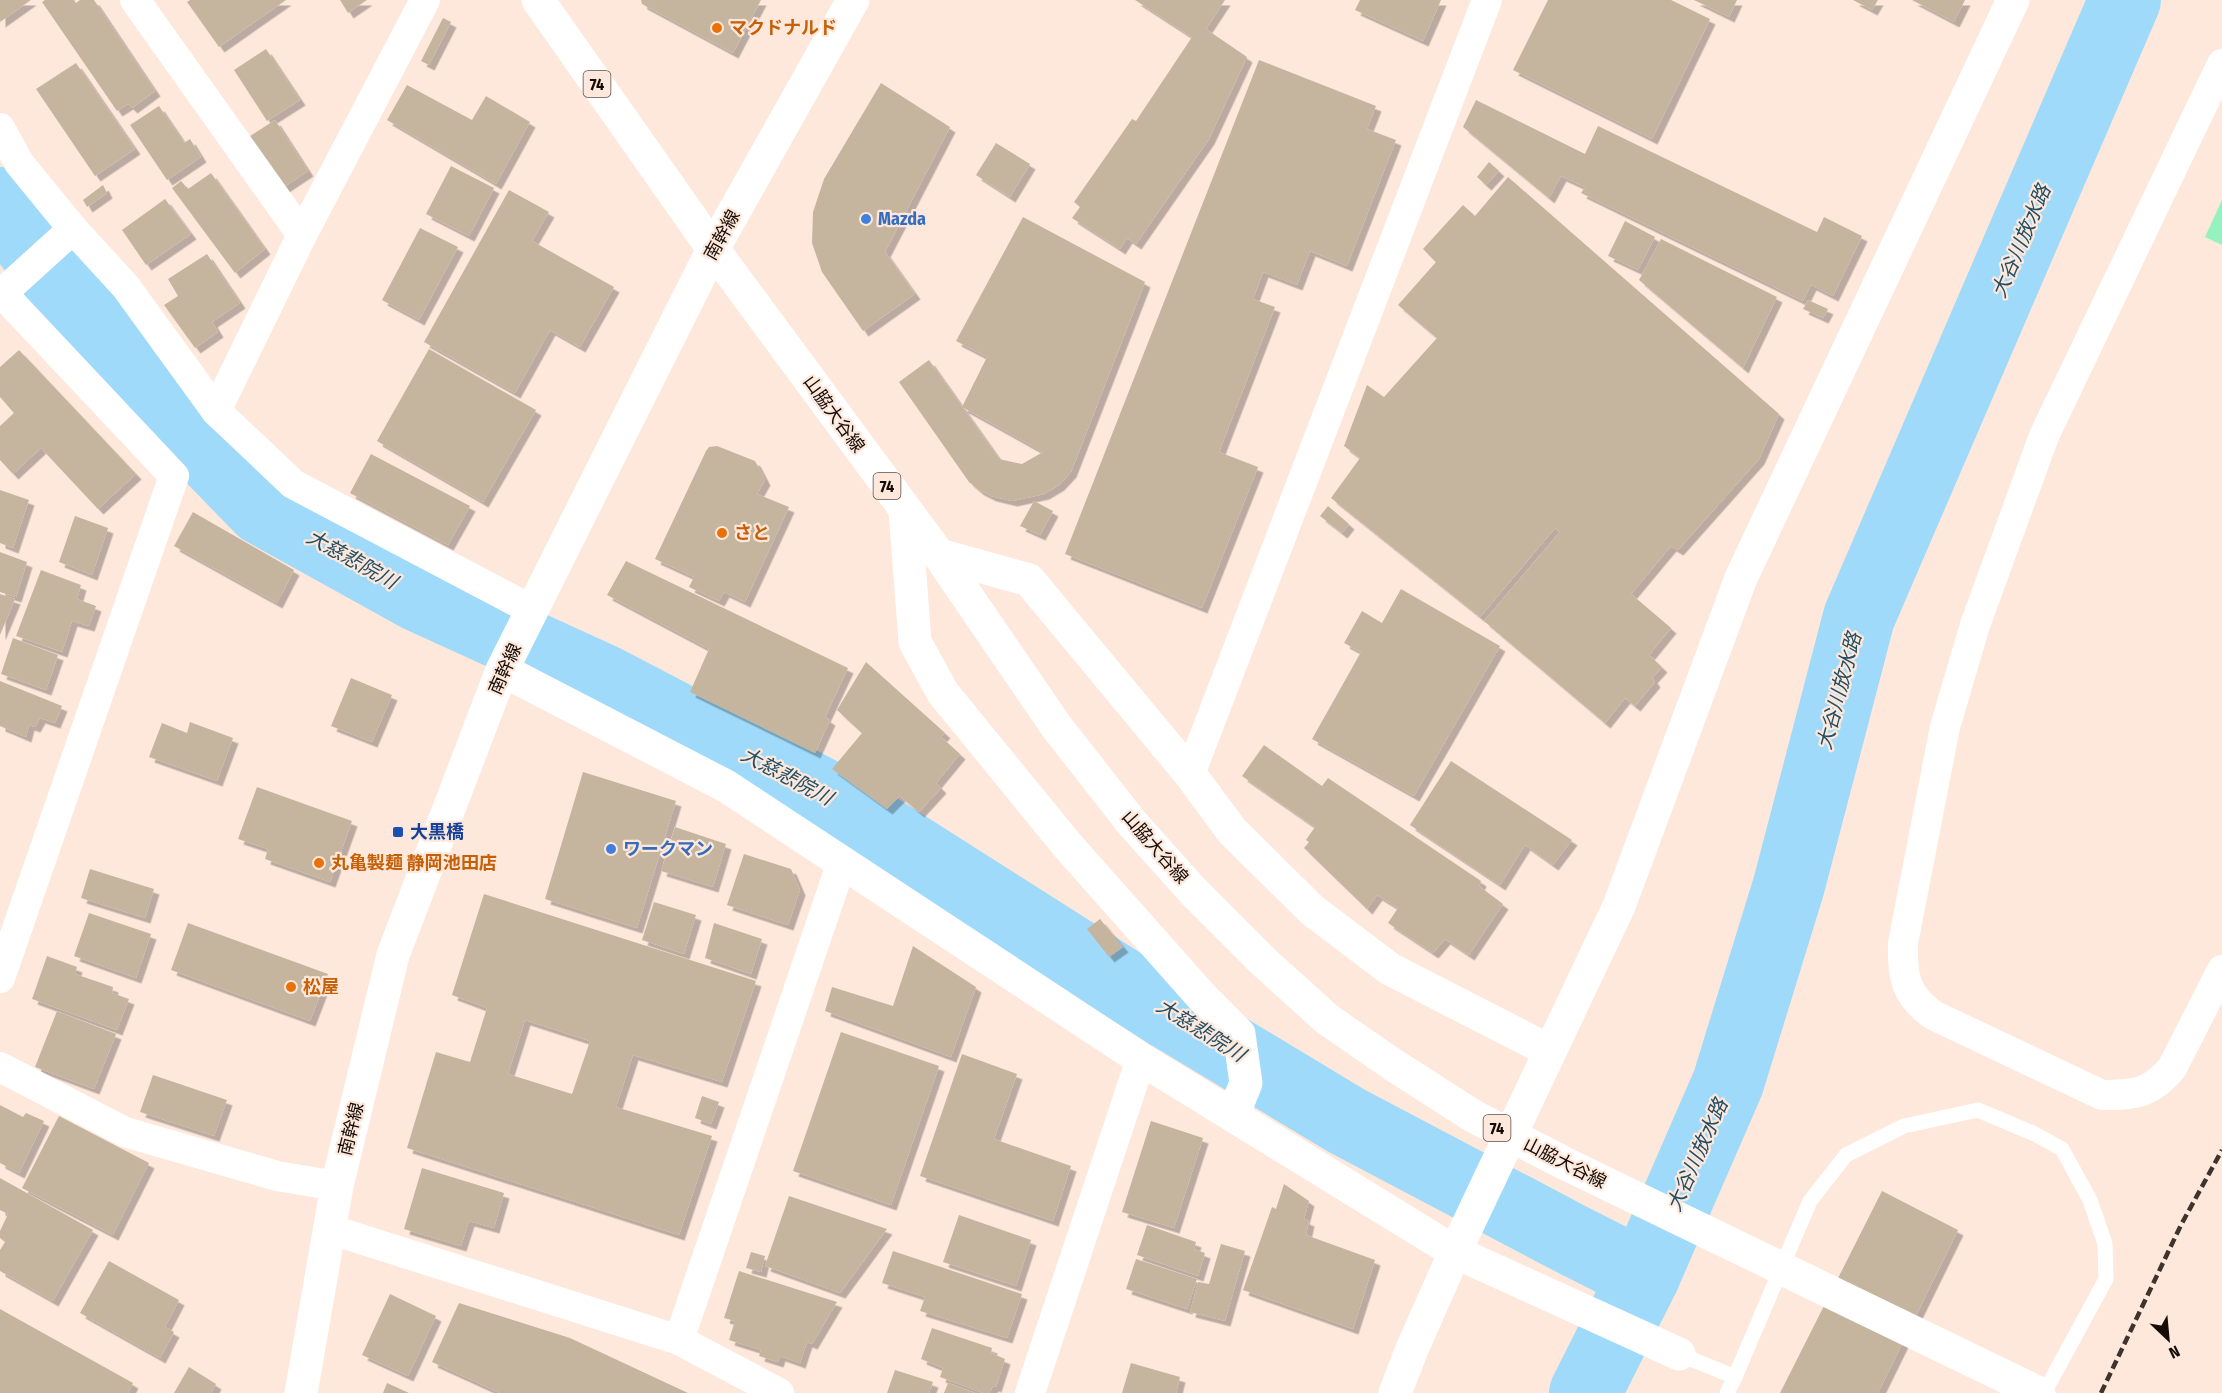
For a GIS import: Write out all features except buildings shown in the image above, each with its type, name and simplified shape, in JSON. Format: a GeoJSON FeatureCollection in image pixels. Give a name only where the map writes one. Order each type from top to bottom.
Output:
{"type":"FeatureCollection","features":[{"type":"Feature","properties":{"kind":"main road","name":"山脇大谷線"},"geometry":{"type":"LineString","coordinates":[[538,0],[713,249],[939,555],[1056,726],[1132,823],[1192,891],[1264,962],[1327,1019],[1473,1116],[1566,1164],[2039,1393]]}},
{"type":"Feature","properties":{"kind":"main road","name":"南幹線"},"geometry":{"type":"LineString","coordinates":[[301,1393],[337,1186],[393,955],[502,670],[713,249],[853,0]]}},
{"type":"Feature","properties":{"kind":"main road"},"geometry":{"type":"LineString","coordinates":[[1395,1393],[1460,1242],[1619,906],[1741,578],[2013,0]]}},
{"type":"Feature","properties":{"kind":"main road"},"geometry":{"type":"LineString","coordinates":[[905,510],[915,642],[943,693],[1068,846],[1202,997],[1239,1034],[1246,1083],[1233,1115]]}},
{"type":"Feature","properties":{"kind":"main road"},"geometry":{"type":"LineString","coordinates":[[939,555],[1029,580],[1190,774],[1232,831],[1312,910],[1390,969],[1550,1051]]}},
{"type":"Feature","properties":{"kind":"main road"},"geometry":{"type":"LineString","coordinates":[[502,670],[726,786],[1141,1059],[1233,1115],[1460,1242],[1498,1270],[1679,1354]]}},
{"type":"Feature","properties":{"kind":"street"},"geometry":{"type":"LineString","coordinates":[[135,0],[302,236]]}},
{"type":"Feature","properties":{"kind":"street"},"geometry":{"type":"LineString","coordinates":[[216,411],[302,236],[425,0]]}},
{"type":"Feature","properties":{"kind":"street"},"geometry":{"type":"LineString","coordinates":[[1190,774],[1487,0]]}},
{"type":"Feature","properties":{"kind":"street"},"geometry":{"type":"LineString","coordinates":[[2222,64],[2044,436],[1975,625],[1945,728],[1903,943],[1902,970],[1911,993],[1919,1005],[1934,1015],[2102,1095],[2127,1095],[2144,1091],[2161,1080],[2172,1068],[2222,970]]}},
{"type":"Feature","properties":{"kind":"street"},"geometry":{"type":"LineString","coordinates":[[0,128],[19,163],[73,229],[126,287],[216,411],[293,484],[532,610]]}},
{"type":"Feature","properties":{"kind":"street"},"geometry":{"type":"LineString","coordinates":[[0,978],[174,476],[0,294],[73,229]]}},
{"type":"Feature","properties":{"kind":"street"},"geometry":{"type":"LineString","coordinates":[[679,1340],[842,862]]}},
{"type":"Feature","properties":{"kind":"street"},"geometry":{"type":"LineString","coordinates":[[1030,1393],[1141,1059]]}},
{"type":"Feature","properties":{"kind":"street"},"geometry":{"type":"LineString","coordinates":[[0,1067],[125,1132],[277,1176],[337,1186]]}},
{"type":"Feature","properties":{"kind":"street"},"geometry":{"type":"LineString","coordinates":[[329,1229],[679,1340],[779,1393]]}},
{"type":"Feature","properties":{"kind":"lane"},"geometry":{"type":"LineString","coordinates":[[1727,1393],[1810,1201],[1846,1155],[1904,1126],[1978,1110],[2035,1134],[2062,1149],[2090,1200],[2105,1244],[2106,1279],[2044,1393]]}},
{"type":"Feature","properties":{"kind":"lane"},"geometry":{"type":"LineString","coordinates":[[1679,1354],[1735,1377]]}},
{"type":"Feature","properties":{"kind":"green space"},"geometry":{"type":"Polygon","coordinates":[[[2222,200],[2222,245],[2205,237],[2222,200]]]}},
{"type":"Feature","properties":{"kind":"waterway","name":"大谷川放水路"},"geometry":{"type":"LineString","coordinates":[[1585,1393],[1644,1276],[1728,1083],[1789,885],[1859,617],[2125,0]]}},
{"type":"Feature","properties":{"kind":"waterway","name":"大慈悲院川"},"geometry":{"type":"LineString","coordinates":[[0,203],[128,371],[262,509],[419,596],[603,680],[828,797],[1171,1015],[1347,1121],[1644,1276]]}},
{"type":"Feature","properties":{"kind":"railway"},"geometry":{"type":"LineString","coordinates":[[2101,1393],[2181,1225],[2222,1150]]}},
{"type":"Feature","properties":{"kind":"place","name":"マクドナルド"},"geometry":{"type":"Point","coordinates":[717,28]}},
{"type":"Feature","properties":{"kind":"place","name":"Mazda"},"geometry":{"type":"Point","coordinates":[866,219]}},
{"type":"Feature","properties":{"kind":"place","name":"さと"},"geometry":{"type":"Point","coordinates":[722,533]}},
{"type":"Feature","properties":{"kind":"place","name":"大黒橋"},"geometry":{"type":"Point","coordinates":[398,832]}},
{"type":"Feature","properties":{"kind":"place","name":"ワークマン"},"geometry":{"type":"Point","coordinates":[611,849]}},
{"type":"Feature","properties":{"kind":"place","name":"丸亀製麺 静岡池田店"},"geometry":{"type":"Point","coordinates":[319,863]}},
{"type":"Feature","properties":{"kind":"place","name":"松屋"},"geometry":{"type":"Point","coordinates":[291,987]}}]}
